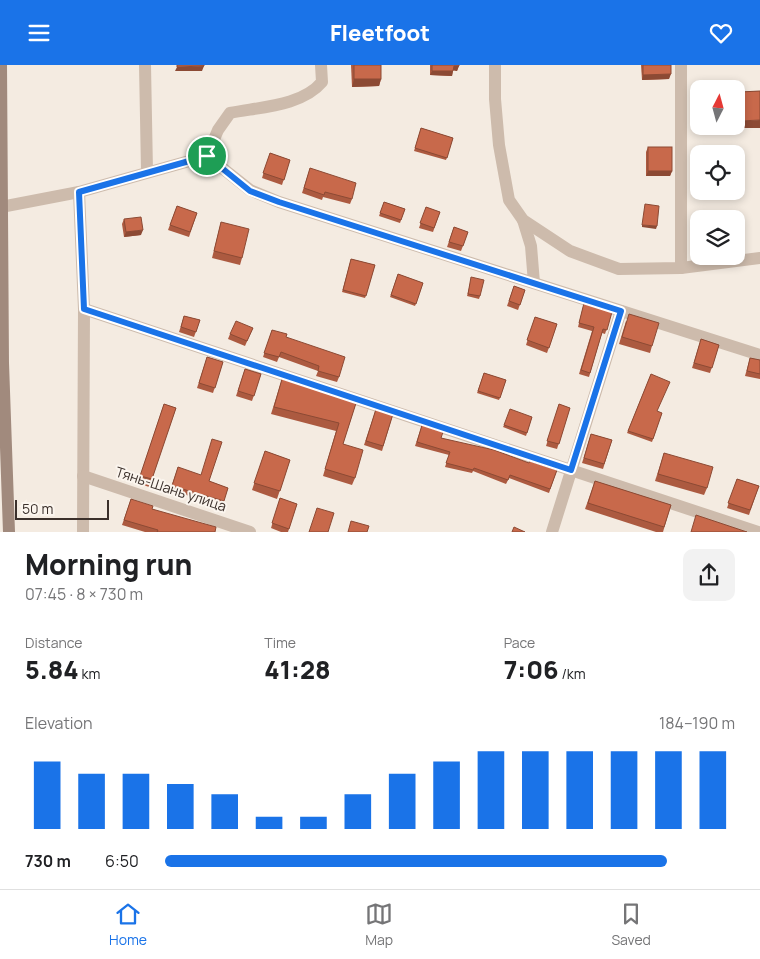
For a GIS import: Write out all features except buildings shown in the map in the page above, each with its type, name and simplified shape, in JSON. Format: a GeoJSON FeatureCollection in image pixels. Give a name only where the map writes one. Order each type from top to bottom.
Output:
{"type":"FeatureCollection","features":[{"type":"Feature","properties":{"kind":"main road"},"geometry":{"type":"LineString","coordinates":[[1,65],[1,207],[9,531]]}},
{"type":"Feature","properties":{"kind":"street"},"geometry":{"type":"LineString","coordinates":[[145,65],[147,171]]}},
{"type":"Feature","properties":{"kind":"street"},"geometry":{"type":"LineString","coordinates":[[207,156],[218,130],[230,113],[292,100],[313,93],[322,82],[321,65]]}},
{"type":"Feature","properties":{"kind":"street"},"geometry":{"type":"LineString","coordinates":[[496,65],[496,108],[509,200],[523,220],[531,246],[534,283]]}},
{"type":"Feature","properties":{"kind":"street"},"geometry":{"type":"LineString","coordinates":[[681,268],[682,65]]}},
{"type":"Feature","properties":{"kind":"street"},"geometry":{"type":"LineString","coordinates":[[1,207],[79,192],[147,171],[207,156]]}},
{"type":"Feature","properties":{"kind":"street"},"geometry":{"type":"LineString","coordinates":[[207,156],[250,191],[760,355]]}},
{"type":"Feature","properties":{"kind":"street"},"geometry":{"type":"LineString","coordinates":[[79,192],[84,309],[83,531]]}},
{"type":"Feature","properties":{"kind":"street"},"geometry":{"type":"LineString","coordinates":[[523,220],[570,251],[619,269],[681,268],[760,258]]}},
{"type":"Feature","properties":{"kind":"street"},"geometry":{"type":"LineString","coordinates":[[84,309],[758,531]]}},
{"type":"Feature","properties":{"kind":"street"},"geometry":{"type":"LineString","coordinates":[[552,531],[621,311]]}},
{"type":"Feature","properties":{"kind":"street","name":"Тянь-Шань улица"},"geometry":{"type":"LineString","coordinates":[[83,476],[250,531]]}},
{"type":"Feature","properties":{"kind":"route"},"geometry":{"type":"LineString","coordinates":[[207,156],[236,177],[250,191],[279,202],[621,311],[571,470],[84,309],[79,192],[147,171],[207,156]]}}]}
